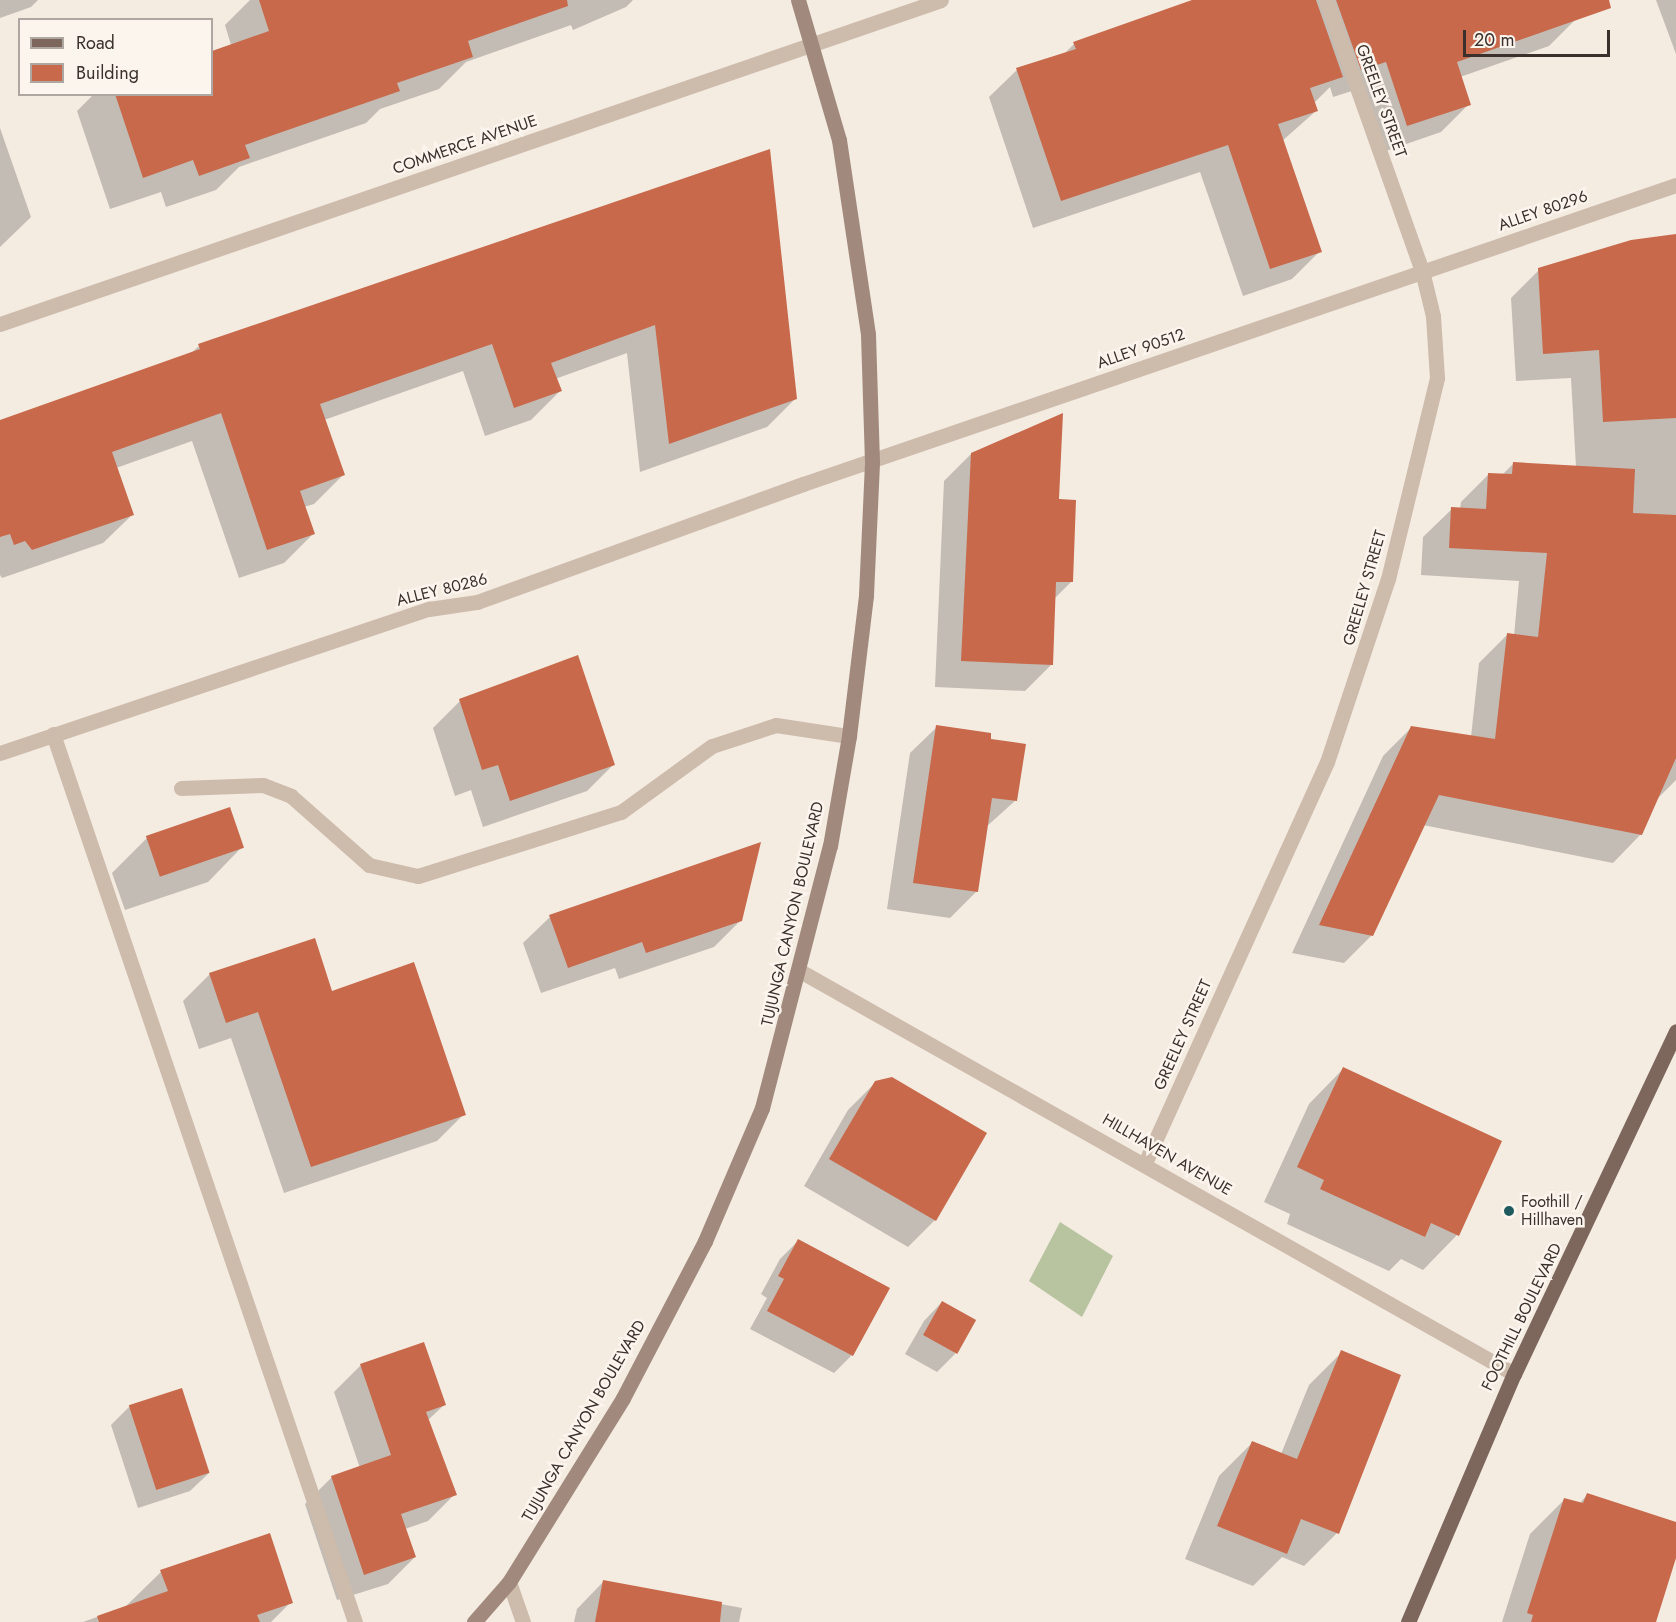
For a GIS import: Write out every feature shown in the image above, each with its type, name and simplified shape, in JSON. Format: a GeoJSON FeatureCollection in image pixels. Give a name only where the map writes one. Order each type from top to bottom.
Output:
{"type":"FeatureCollection","features":[{"type":"Feature","properties":{"kind":"main road","name":"TUJUNGA CANYON BOULEVARD"},"geometry":{"type":"LineString","coordinates":[[474,1622],[509,1582],[623,1398],[705,1241],[762,1108],[800,971],[830,846],[849,736],[866,595],[872,462],[868,334],[858,249],[839,140],[798,0]]}},
{"type":"Feature","properties":{"kind":"main road","name":"FOOTHILL BOULEVARD"},"geometry":{"type":"LineString","coordinates":[[1408,1622],[1514,1374],[1676,1030]]}},
{"type":"Feature","properties":{"kind":"street","name":"COMMERCE AVENUE"},"geometry":{"type":"LineString","coordinates":[[0,324],[941,0]]}},
{"type":"Feature","properties":{"kind":"street","name":"GREELEY STREET"},"geometry":{"type":"LineString","coordinates":[[1145,1163],[1327,762],[1358,677],[1391,568],[1437,378],[1433,316],[1422,271],[1326,0]]}},
{"type":"Feature","properties":{"kind":"street","name":"ALLEY 80296"},"geometry":{"type":"LineString","coordinates":[[1422,271],[1676,185]]}},
{"type":"Feature","properties":{"kind":"street","name":"ALLEY 90512"},"geometry":{"type":"LineString","coordinates":[[872,462],[1422,271]]}},
{"type":"Feature","properties":{"kind":"street","name":"ALLEY 80286"},"geometry":{"type":"LineString","coordinates":[[0,753],[429,609],[477,602],[872,462]]}},
{"type":"Feature","properties":{"kind":"street"},"geometry":{"type":"LineString","coordinates":[[182,788],[263,785],[291,796],[369,865],[418,876],[621,812],[712,746],[776,725],[849,736]]}},
{"type":"Feature","properties":{"kind":"street"},"geometry":{"type":"LineString","coordinates":[[53,734],[354,1622]]}},
{"type":"Feature","properties":{"kind":"street","name":"HILLHAVEN AVENUE"},"geometry":{"type":"LineString","coordinates":[[800,971],[1145,1163],[1514,1374]]}},
{"type":"Feature","properties":{"kind":"street"},"geometry":{"type":"LineString","coordinates":[[509,1582],[523,1622]]}},
{"type":"Feature","properties":{"kind":"green space"},"geometry":{"type":"Polygon","coordinates":[[[1060,1222],[1113,1256],[1082,1317],[1029,1281],[1060,1222]]]}},
{"type":"Feature","properties":{"kind":"building"},"geometry":{"type":"Polygon","coordinates":[[[259,0],[567,0],[568,6],[468,41],[473,57],[397,83],[400,91],[245,145],[250,158],[199,176],[193,160],[143,178],[116,96],[213,96],[213,51],[269,31],[259,0]]]}},
{"type":"Feature","properties":{"kind":"building"},"geometry":{"type":"Polygon","coordinates":[[[1192,0],[1316,0],[1343,77],[1310,88],[1318,111],[1278,124],[1322,252],[1270,269],[1228,145],[1061,201],[1016,68],[1076,49],[1073,42],[1192,0]]]}},
{"type":"Feature","properties":{"kind":"building"},"geometry":{"type":"Polygon","coordinates":[[[1336,0],[1609,0],[1611,8],[1457,62],[1471,105],[1407,126],[1386,62],[1361,70],[1336,0]]]}},
{"type":"Feature","properties":{"kind":"building"},"geometry":{"type":"Polygon","coordinates":[[[770,149],[797,399],[669,444],[655,325],[551,363],[562,391],[514,408],[492,344],[320,404],[345,475],[300,491],[315,534],[267,550],[221,413],[112,452],[134,515],[32,550],[25,541],[14,545],[10,534],[0,537],[0,420],[200,349],[198,344],[770,149]]]}},
{"type":"Feature","properties":{"kind":"building"},"geometry":{"type":"Polygon","coordinates":[[[1676,234],[1676,418],[1603,422],[1599,350],[1543,354],[1538,268],[1631,240],[1676,234]]]}},
{"type":"Feature","properties":{"kind":"building"},"geometry":{"type":"Polygon","coordinates":[[[1063,413],[1059,499],[1076,500],[1073,582],[1056,582],[1053,665],[961,661],[971,453],[1063,413]]]}},
{"type":"Feature","properties":{"kind":"building"},"geometry":{"type":"Polygon","coordinates":[[[1513,462],[1635,469],[1633,513],[1676,515],[1676,758],[1642,835],[1439,795],[1373,936],[1319,925],[1411,726],[1495,739],[1507,633],[1538,637],[1547,553],[1449,548],[1451,507],[1486,509],[1488,473],[1512,474],[1513,462]]]}},
{"type":"Feature","properties":{"kind":"building"},"geometry":{"type":"Polygon","coordinates":[[[578,655],[615,765],[510,801],[498,765],[482,770],[459,699],[578,655]]]}},
{"type":"Feature","properties":{"kind":"building"},"geometry":{"type":"Polygon","coordinates":[[[936,725],[991,733],[991,739],[1026,744],[1017,801],[992,798],[978,892],[913,883],[936,725]]]}},
{"type":"Feature","properties":{"kind":"building"},"geometry":{"type":"Polygon","coordinates":[[[230,807],[244,848],[160,877],[146,836],[230,807]]]}},
{"type":"Feature","properties":{"kind":"building"},"geometry":{"type":"Polygon","coordinates":[[[761,842],[742,921],[646,953],[642,942],[568,968],[549,915],[761,842]]]}},
{"type":"Feature","properties":{"kind":"building"},"geometry":{"type":"Polygon","coordinates":[[[315,938],[332,991],[414,962],[466,1115],[311,1167],[258,1012],[226,1023],[209,973],[315,938]]]}},
{"type":"Feature","properties":{"kind":"building"},"geometry":{"type":"Polygon","coordinates":[[[1343,1067],[1502,1141],[1459,1236],[1431,1223],[1425,1237],[1320,1189],[1324,1180],[1297,1167],[1343,1067]]]}},
{"type":"Feature","properties":{"kind":"building"},"geometry":{"type":"Polygon","coordinates":[[[892,1077],[987,1133],[936,1221],[829,1159],[875,1081],[892,1077]]]}},
{"type":"Feature","properties":{"kind":"building"},"geometry":{"type":"Polygon","coordinates":[[[798,1239],[890,1288],[853,1356],[767,1311],[784,1279],[778,1276],[798,1239]]]}},
{"type":"Feature","properties":{"kind":"building"},"geometry":{"type":"Polygon","coordinates":[[[942,1301],[976,1320],[957,1354],[923,1335],[942,1301]]]}},
{"type":"Feature","properties":{"kind":"building"},"geometry":{"type":"Polygon","coordinates":[[[424,1342],[446,1405],[426,1412],[457,1495],[401,1514],[416,1557],[364,1575],[331,1476],[391,1455],[360,1364],[424,1342]]]}},
{"type":"Feature","properties":{"kind":"building"},"geometry":{"type":"Polygon","coordinates":[[[1341,1350],[1401,1375],[1339,1534],[1301,1519],[1287,1554],[1217,1526],[1252,1441],[1297,1459],[1341,1350]]]}},
{"type":"Feature","properties":{"kind":"building"},"geometry":{"type":"Polygon","coordinates":[[[182,1388],[210,1473],[156,1490],[129,1405],[182,1388]]]}},
{"type":"Feature","properties":{"kind":"building"},"geometry":{"type":"Polygon","coordinates":[[[1587,1493],[1676,1522],[1676,1558],[1656,1622],[1531,1622],[1533,1615],[1527,1613],[1564,1498],[1583,1503],[1587,1493]]]}},
{"type":"Feature","properties":{"kind":"building"},"geometry":{"type":"Polygon","coordinates":[[[270,1533],[293,1603],[257,1615],[260,1622],[99,1622],[97,1616],[168,1591],[160,1570],[270,1533]]]}},
{"type":"Feature","properties":{"kind":"building"},"geometry":{"type":"Polygon","coordinates":[[[603,1580],[722,1602],[720,1622],[595,1622],[603,1580]]]}},
{"type":"Feature","properties":{"kind":"place","name":"Foothill / Hillhaven"},"geometry":{"type":"Point","coordinates":[1509,1211]}}]}
